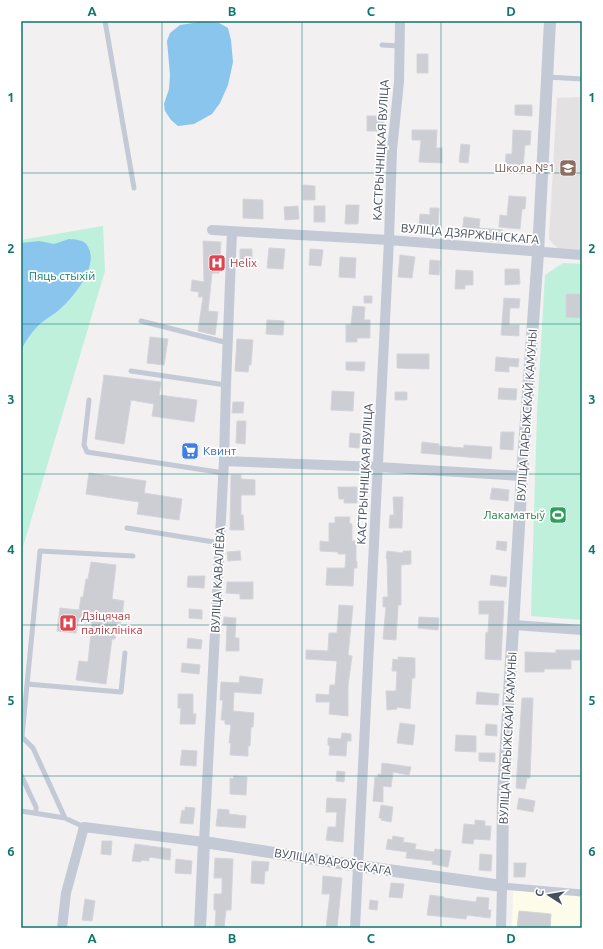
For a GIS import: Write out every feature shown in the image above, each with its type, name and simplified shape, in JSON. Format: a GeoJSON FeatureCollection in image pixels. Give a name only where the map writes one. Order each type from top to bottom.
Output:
{"type":"FeatureCollection","features":[{"type":"Feature","properties":{"kind":"street","name":"КАСТРЫЧНІЦКАЯ ВУЛІЦА"},"geometry":{"type":"LineString","coordinates":[[355,928],[389,240],[392,150],[399,82],[400,21]]}},
{"type":"Feature","properties":{"kind":"street","name":"ВУЛІЦА ПАРЫЖСКАЙ КАМУНЫ"},"geometry":{"type":"LineString","coordinates":[[500,928],[504,795],[522,476],[538,253],[550,21]]}},
{"type":"Feature","properties":{"kind":"street","name":"ВУЛІЦА ДЗЯРЖЫНСКАГА"},"geometry":{"type":"LineString","coordinates":[[212,230],[389,240],[538,253],[582,255]]}},
{"type":"Feature","properties":{"kind":"street","name":"ВУЛІЦА КАВАЛЁВА"},"geometry":{"type":"LineString","coordinates":[[200,928],[224,473],[232,232]]}},
{"type":"Feature","properties":{"kind":"street"},"geometry":{"type":"LineString","coordinates":[[224,461],[378,467],[522,476]]}},
{"type":"Feature","properties":{"kind":"street"},"geometry":{"type":"LineString","coordinates":[[514,625],[582,630]]}},
{"type":"Feature","properties":{"kind":"street"},"geometry":{"type":"LineString","coordinates":[[62,928],[66,893],[84,827]]}},
{"type":"Feature","properties":{"kind":"street","name":"ВУЛІЦА ВАРОЎСКАГА"},"geometry":{"type":"LineString","coordinates":[[84,827],[204,842],[502,886],[582,893]]}},
{"type":"Feature","properties":{"kind":"lane"},"geometry":{"type":"LineString","coordinates":[[105,21],[134,188]]}},
{"type":"Feature","properties":{"kind":"lane"},"geometry":{"type":"LineString","coordinates":[[382,45],[400,46]]}},
{"type":"Feature","properties":{"kind":"lane"},"geometry":{"type":"LineString","coordinates":[[548,77],[582,79]]}},
{"type":"Feature","properties":{"kind":"lane"},"geometry":{"type":"LineString","coordinates":[[141,321],[228,343]]}},
{"type":"Feature","properties":{"kind":"lane"},"geometry":{"type":"LineString","coordinates":[[131,371],[226,385]]}},
{"type":"Feature","properties":{"kind":"lane"},"geometry":{"type":"LineString","coordinates":[[89,400],[84,445],[88,452],[224,473]]}},
{"type":"Feature","properties":{"kind":"lane"},"geometry":{"type":"LineString","coordinates":[[127,528],[220,543]]}},
{"type":"Feature","properties":{"kind":"lane"},"geometry":{"type":"LineString","coordinates":[[65,818],[33,748],[21,736],[40,551],[133,556]]}},
{"type":"Feature","properties":{"kind":"lane"},"geometry":{"type":"LineString","coordinates":[[27,684],[121,692],[125,653]]}},
{"type":"Feature","properties":{"kind":"lane"},"geometry":{"type":"LineString","coordinates":[[21,775],[36,806],[36,813]]}},
{"type":"Feature","properties":{"kind":"lane"},"geometry":{"type":"LineString","coordinates":[[21,811],[65,818],[84,827]]}},
{"type":"Feature","properties":{"kind":"shaded area","name":"Школа №1"},"geometry":{"type":"Polygon","coordinates":[[[582,97],[582,250],[558,249],[549,239],[557,98],[582,97]]]}},
{"type":"Feature","properties":{"kind":"shaded area"},"geometry":{"type":"Polygon","coordinates":[[[513,890],[582,897],[582,928],[512,928],[513,890]]]}},
{"type":"Feature","properties":{"kind":"green space","name":"Пяць стыхій"},"geometry":{"type":"Polygon","coordinates":[[[103,226],[105,271],[23,547],[21,575],[21,240],[103,226]]]}},
{"type":"Feature","properties":{"kind":"green space","name":"Лакаматыў"},"geometry":{"type":"Polygon","coordinates":[[[563,263],[582,264],[582,620],[531,616],[537,414],[545,275],[563,263]]]}},
{"type":"Feature","properties":{"kind":"water"},"geometry":{"type":"Polygon","coordinates":[[[199,22],[219,23],[228,28],[231,40],[233,62],[228,85],[220,103],[212,114],[194,124],[178,126],[171,120],[165,111],[164,104],[169,89],[170,75],[167,41],[170,33],[180,25],[199,22]]]}},
{"type":"Feature","properties":{"kind":"water"},"geometry":{"type":"Polygon","coordinates":[[[69,239],[82,241],[89,248],[91,259],[86,276],[82,284],[70,299],[59,310],[39,325],[30,335],[21,350],[21,243],[39,241],[54,244],[69,239]]]}},
{"type":"Feature","properties":{"kind":"building"},"geometry":{"type":"Polygon","coordinates":[[[417,54],[428,54],[428,73],[417,73],[417,54]]]}},
{"type":"Feature","properties":{"kind":"building"},"geometry":{"type":"Polygon","coordinates":[[[515,105],[532,105],[532,116],[515,115],[515,105]]]}},
{"type":"Feature","properties":{"kind":"building"},"geometry":{"type":"Polygon","coordinates":[[[367,116],[384,116],[384,131],[367,131],[367,116]]]}},
{"type":"Feature","properties":{"kind":"building"},"geometry":{"type":"Polygon","coordinates":[[[412,130],[437,130],[436,148],[442,148],[442,163],[419,162],[421,140],[412,140],[412,130]]]}},
{"type":"Feature","properties":{"kind":"building"},"geometry":{"type":"Polygon","coordinates":[[[513,130],[531,131],[530,145],[525,145],[523,167],[505,166],[506,154],[512,154],[513,130]]]}},
{"type":"Feature","properties":{"kind":"building"},"geometry":{"type":"Polygon","coordinates":[[[461,144],[470,145],[468,163],[459,162],[461,144]]]}},
{"type":"Feature","properties":{"kind":"building"},"geometry":{"type":"Polygon","coordinates":[[[303,185],[315,186],[315,200],[303,200],[303,185]]]}},
{"type":"Feature","properties":{"kind":"building"},"geometry":{"type":"Polygon","coordinates":[[[509,196],[526,197],[525,209],[522,209],[520,229],[499,227],[500,215],[507,216],[509,196]]]}},
{"type":"Feature","properties":{"kind":"building"},"geometry":{"type":"Polygon","coordinates":[[[243,199],[263,200],[263,219],[243,218],[243,199]]]}},
{"type":"Feature","properties":{"kind":"building"},"geometry":{"type":"Polygon","coordinates":[[[346,205],[359,205],[358,224],[345,224],[346,205]]]}},
{"type":"Feature","properties":{"kind":"building"},"geometry":{"type":"Polygon","coordinates":[[[298,206],[299,219],[285,220],[284,207],[298,206]]]}},
{"type":"Feature","properties":{"kind":"building"},"geometry":{"type":"Polygon","coordinates":[[[314,206],[325,206],[325,222],[314,222],[314,206]]]}},
{"type":"Feature","properties":{"kind":"building"},"geometry":{"type":"Polygon","coordinates":[[[430,208],[439,208],[438,227],[419,226],[420,214],[430,215],[430,208]]]}},
{"type":"Feature","properties":{"kind":"building"},"geometry":{"type":"Polygon","coordinates":[[[464,217],[480,219],[479,228],[503,230],[502,242],[490,241],[490,236],[462,233],[464,217]]]}},
{"type":"Feature","properties":{"kind":"building"},"geometry":{"type":"Polygon","coordinates":[[[203,241],[221,242],[219,273],[212,273],[208,311],[218,312],[215,335],[198,331],[203,297],[198,297],[199,292],[191,291],[192,280],[204,282],[203,241]]]}},
{"type":"Feature","properties":{"kind":"building"},"geometry":{"type":"Polygon","coordinates":[[[269,248],[285,249],[283,269],[267,268],[269,248]]]}},
{"type":"Feature","properties":{"kind":"building"},"geometry":{"type":"Polygon","coordinates":[[[240,249],[252,249],[252,266],[240,266],[240,249]]]}},
{"type":"Feature","properties":{"kind":"building"},"geometry":{"type":"Polygon","coordinates":[[[310,249],[323,250],[321,266],[309,265],[310,249]]]}},
{"type":"Feature","properties":{"kind":"building"},"geometry":{"type":"Polygon","coordinates":[[[400,255],[415,257],[412,278],[398,277],[400,255]]]}},
{"type":"Feature","properties":{"kind":"building"},"geometry":{"type":"Polygon","coordinates":[[[340,257],[356,258],[355,278],[339,277],[340,257]]]}},
{"type":"Feature","properties":{"kind":"building"},"geometry":{"type":"Polygon","coordinates":[[[430,260],[440,261],[439,275],[429,274],[430,260]]]}},
{"type":"Feature","properties":{"kind":"building"},"geometry":{"type":"Polygon","coordinates":[[[505,269],[519,269],[520,284],[505,285],[505,269]]]}},
{"type":"Feature","properties":{"kind":"building"},"geometry":{"type":"Polygon","coordinates":[[[456,270],[473,271],[473,285],[465,285],[465,289],[455,289],[456,270]]]}},
{"type":"Feature","properties":{"kind":"building"},"geometry":{"type":"Polygon","coordinates":[[[566,294],[582,294],[582,318],[566,317],[566,294]]]}},
{"type":"Feature","properties":{"kind":"building"},"geometry":{"type":"Polygon","coordinates":[[[364,296],[372,296],[372,303],[364,303],[364,296]]]}},
{"type":"Feature","properties":{"kind":"building"},"geometry":{"type":"Polygon","coordinates":[[[504,298],[520,299],[519,308],[510,308],[509,325],[519,325],[519,336],[501,335],[504,298]]]}},
{"type":"Feature","properties":{"kind":"building"},"geometry":{"type":"Polygon","coordinates":[[[353,306],[365,307],[364,320],[370,320],[370,338],[357,338],[357,342],[346,342],[346,325],[351,325],[353,306]]]}},
{"type":"Feature","properties":{"kind":"building"},"geometry":{"type":"Polygon","coordinates":[[[267,320],[284,321],[283,335],[266,334],[267,320]]]}},
{"type":"Feature","properties":{"kind":"building"},"geometry":{"type":"Polygon","coordinates":[[[150,337],[168,339],[164,365],[147,363],[150,337]]]}},
{"type":"Feature","properties":{"kind":"building"},"geometry":{"type":"Polygon","coordinates":[[[237,339],[253,340],[251,365],[249,365],[248,372],[235,371],[237,339]]]}},
{"type":"Feature","properties":{"kind":"building"},"geometry":{"type":"Polygon","coordinates":[[[397,354],[429,354],[429,369],[397,368],[397,354]]]}},
{"type":"Feature","properties":{"kind":"building"},"geometry":{"type":"Polygon","coordinates":[[[496,357],[519,359],[518,367],[509,366],[509,372],[495,371],[496,357]]]}},
{"type":"Feature","properties":{"kind":"building"},"geometry":{"type":"Polygon","coordinates":[[[346,362],[365,362],[364,371],[346,370],[346,362]]]}},
{"type":"Feature","properties":{"kind":"building"},"geometry":{"type":"Polygon","coordinates":[[[104,375],[161,382],[159,395],[197,400],[194,422],[152,416],[154,404],[131,400],[124,444],[95,439],[104,375]]]}},
{"type":"Feature","properties":{"kind":"building"},"geometry":{"type":"Polygon","coordinates":[[[499,388],[517,389],[516,400],[498,399],[499,388]]]}},
{"type":"Feature","properties":{"kind":"building"},"geometry":{"type":"Polygon","coordinates":[[[332,391],[354,392],[353,411],[331,410],[332,391]]]}},
{"type":"Feature","properties":{"kind":"building"},"geometry":{"type":"Polygon","coordinates":[[[395,392],[407,392],[407,400],[395,400],[395,392]]]}},
{"type":"Feature","properties":{"kind":"building"},"geometry":{"type":"Polygon","coordinates":[[[233,402],[244,402],[243,413],[232,413],[233,402]]]}},
{"type":"Feature","properties":{"kind":"building"},"geometry":{"type":"Polygon","coordinates":[[[237,421],[246,421],[245,444],[236,443],[237,421]]]}},
{"type":"Feature","properties":{"kind":"building"},"geometry":{"type":"Polygon","coordinates":[[[501,432],[514,432],[513,450],[500,449],[501,432]]]}},
{"type":"Feature","properties":{"kind":"building"},"geometry":{"type":"Polygon","coordinates":[[[350,433],[360,434],[359,448],[349,447],[350,433]]]}},
{"type":"Feature","properties":{"kind":"building"},"geometry":{"type":"Polygon","coordinates":[[[422,442],[439,444],[439,446],[464,448],[464,445],[492,447],[491,459],[421,453],[422,442]]]}},
{"type":"Feature","properties":{"kind":"building","name":"Квинт"},"geometry":{"type":"Polygon","coordinates":[[[183,443],[199,446],[197,458],[182,456],[183,443]]]}},
{"type":"Feature","properties":{"kind":"building"},"geometry":{"type":"Polygon","coordinates":[[[89,473],[146,481],[144,493],[182,499],[179,520],[137,514],[139,502],[86,494],[89,473]]]}},
{"type":"Feature","properties":{"kind":"building"},"geometry":{"type":"Polygon","coordinates":[[[231,475],[241,475],[241,479],[255,480],[255,495],[241,495],[241,515],[243,515],[244,530],[230,530],[231,475]]]}},
{"type":"Feature","properties":{"kind":"building"},"geometry":{"type":"Polygon","coordinates":[[[338,487],[357,487],[357,503],[344,503],[344,499],[339,499],[338,487]]]}},
{"type":"Feature","properties":{"kind":"building"},"geometry":{"type":"Polygon","coordinates":[[[492,488],[509,490],[508,501],[490,499],[492,488]]]}},
{"type":"Feature","properties":{"kind":"building"},"geometry":{"type":"Polygon","coordinates":[[[393,497],[403,497],[402,528],[389,528],[390,515],[394,515],[393,497]]]}},
{"type":"Feature","properties":{"kind":"building"},"geometry":{"type":"Polygon","coordinates":[[[335,517],[350,517],[349,523],[352,524],[352,541],[356,541],[357,561],[357,568],[354,568],[353,586],[326,585],[327,568],[345,568],[346,554],[320,551],[320,541],[329,542],[329,523],[335,523],[335,517]]]}},
{"type":"Feature","properties":{"kind":"building"},"geometry":{"type":"Polygon","coordinates":[[[497,541],[507,542],[506,551],[496,549],[497,541]]]}},
{"type":"Feature","properties":{"kind":"building"},"geometry":{"type":"Polygon","coordinates":[[[240,551],[241,560],[228,561],[227,552],[240,551]]]}},
{"type":"Feature","properties":{"kind":"building"},"geometry":{"type":"Polygon","coordinates":[[[387,551],[403,553],[403,551],[411,551],[411,564],[401,565],[401,605],[398,605],[396,640],[383,639],[386,607],[383,607],[383,597],[388,597],[387,551]]]}},
{"type":"Feature","properties":{"kind":"building","name":"Дзіцячая паліклініка"},"geometry":{"type":"Polygon","coordinates":[[[91,562],[116,565],[112,599],[124,601],[121,623],[117,623],[115,639],[112,639],[106,684],[76,680],[79,661],[88,662],[92,623],[78,621],[76,633],[57,631],[60,608],[79,610],[86,579],[88,579],[91,562]]]}},
{"type":"Feature","properties":{"kind":"building"},"geometry":{"type":"Polygon","coordinates":[[[491,575],[507,577],[506,587],[490,585],[491,575]]]}},
{"type":"Feature","properties":{"kind":"building"},"geometry":{"type":"Polygon","coordinates":[[[188,576],[205,576],[204,588],[187,587],[188,576]]]}},
{"type":"Feature","properties":{"kind":"building"},"geometry":{"type":"Polygon","coordinates":[[[227,582],[253,582],[253,599],[240,599],[240,594],[226,593],[227,582]]]}},
{"type":"Feature","properties":{"kind":"building"},"geometry":{"type":"Polygon","coordinates":[[[479,601],[504,601],[501,660],[485,659],[486,632],[488,633],[489,614],[479,614],[479,601]]]}},
{"type":"Feature","properties":{"kind":"building"},"geometry":{"type":"Polygon","coordinates":[[[339,605],[353,606],[348,655],[352,656],[348,686],[348,716],[329,714],[330,702],[316,702],[316,694],[329,695],[330,685],[335,685],[337,661],[306,659],[306,650],[328,651],[329,633],[337,633],[339,605]]]}},
{"type":"Feature","properties":{"kind":"building"},"geometry":{"type":"Polygon","coordinates":[[[189,609],[202,610],[202,619],[189,618],[189,609]]]}},
{"type":"Feature","properties":{"kind":"building"},"geometry":{"type":"Polygon","coordinates":[[[224,617],[236,618],[235,638],[239,638],[239,651],[226,651],[227,625],[223,625],[224,617]]]}},
{"type":"Feature","properties":{"kind":"building"},"geometry":{"type":"Polygon","coordinates":[[[419,617],[439,618],[438,630],[418,628],[419,617]]]}},
{"type":"Feature","properties":{"kind":"building"},"geometry":{"type":"Polygon","coordinates":[[[188,638],[202,640],[201,649],[187,648],[188,638]]]}},
{"type":"Feature","properties":{"kind":"building"},"geometry":{"type":"Polygon","coordinates":[[[556,650],[582,650],[582,660],[571,660],[571,669],[544,669],[544,672],[525,672],[525,652],[556,653],[556,650]]]}},
{"type":"Feature","properties":{"kind":"building"},"geometry":{"type":"Polygon","coordinates":[[[398,657],[415,658],[415,678],[412,678],[410,709],[397,707],[397,709],[387,710],[386,691],[396,691],[397,671],[392,671],[393,659],[398,660],[398,657]]]}},
{"type":"Feature","properties":{"kind":"building"},"geometry":{"type":"Polygon","coordinates":[[[182,663],[200,665],[199,674],[181,672],[182,663]]]}},
{"type":"Feature","properties":{"kind":"building"},"geometry":{"type":"Polygon","coordinates":[[[240,676],[263,679],[261,694],[234,692],[233,711],[254,713],[253,727],[251,727],[250,746],[248,746],[248,756],[230,755],[231,743],[229,743],[231,725],[225,724],[225,720],[221,720],[223,700],[220,700],[221,682],[239,683],[240,676]]]}},
{"type":"Feature","properties":{"kind":"building"},"geometry":{"type":"Polygon","coordinates":[[[477,692],[499,694],[498,705],[476,704],[477,692]]]}},
{"type":"Feature","properties":{"kind":"building"},"geometry":{"type":"Polygon","coordinates":[[[178,694],[193,694],[193,714],[196,714],[195,724],[180,724],[181,708],[178,708],[178,694]]]}},
{"type":"Feature","properties":{"kind":"building"},"geometry":{"type":"Polygon","coordinates":[[[522,698],[533,698],[530,778],[527,778],[525,789],[516,788],[522,698]]]}},
{"type":"Feature","properties":{"kind":"building"},"geometry":{"type":"Polygon","coordinates":[[[400,723],[415,725],[413,745],[397,743],[400,723]]]}},
{"type":"Feature","properties":{"kind":"building"},"geometry":{"type":"Polygon","coordinates":[[[486,724],[497,725],[497,736],[485,735],[486,724]]]}},
{"type":"Feature","properties":{"kind":"building"},"geometry":{"type":"Polygon","coordinates":[[[342,733],[351,734],[351,741],[347,741],[346,756],[329,755],[330,746],[328,745],[328,738],[341,739],[342,733]]]}},
{"type":"Feature","properties":{"kind":"building"},"geometry":{"type":"Polygon","coordinates":[[[456,735],[476,736],[476,752],[455,751],[456,735]]]}},
{"type":"Feature","properties":{"kind":"building"},"geometry":{"type":"Polygon","coordinates":[[[182,750],[197,751],[196,766],[180,765],[182,750]]]}},
{"type":"Feature","properties":{"kind":"building"},"geometry":{"type":"Polygon","coordinates":[[[479,753],[495,753],[495,762],[479,761],[479,753]]]}},
{"type":"Feature","properties":{"kind":"building"},"geometry":{"type":"Polygon","coordinates":[[[382,763],[411,767],[409,775],[393,772],[391,787],[383,786],[383,802],[373,801],[375,777],[378,777],[378,774],[381,775],[382,763]]]}},
{"type":"Feature","properties":{"kind":"building"},"geometry":{"type":"Polygon","coordinates":[[[337,771],[345,772],[344,782],[336,781],[337,771]]]}},
{"type":"Feature","properties":{"kind":"building"},"geometry":{"type":"Polygon","coordinates":[[[234,776],[247,777],[246,795],[230,794],[230,778],[233,779],[234,776]]]}},
{"type":"Feature","properties":{"kind":"building"},"geometry":{"type":"Polygon","coordinates":[[[327,798],[346,799],[343,842],[326,840],[328,827],[336,827],[337,812],[326,812],[327,798]]]}},
{"type":"Feature","properties":{"kind":"building"},"geometry":{"type":"Polygon","coordinates":[[[519,798],[535,801],[533,812],[517,809],[519,798]]]}},
{"type":"Feature","properties":{"kind":"building"},"geometry":{"type":"Polygon","coordinates":[[[381,805],[393,807],[391,822],[381,820],[382,818],[379,818],[381,805]]]}},
{"type":"Feature","properties":{"kind":"building"},"geometry":{"type":"Polygon","coordinates":[[[185,807],[195,808],[193,824],[180,823],[182,810],[185,811],[185,807]]]}},
{"type":"Feature","properties":{"kind":"building"},"geometry":{"type":"Polygon","coordinates":[[[218,809],[229,810],[229,814],[246,816],[245,828],[216,826],[218,809]]]}},
{"type":"Feature","properties":{"kind":"building"},"geometry":{"type":"Polygon","coordinates":[[[475,820],[485,821],[485,826],[491,826],[490,840],[474,839],[473,844],[462,843],[464,824],[475,825],[475,820]]]}},
{"type":"Feature","properties":{"kind":"building"},"geometry":{"type":"Polygon","coordinates":[[[393,836],[404,838],[403,842],[416,844],[415,849],[434,852],[435,849],[451,851],[448,867],[432,864],[433,861],[406,858],[407,852],[386,849],[388,839],[392,840],[393,836]]]}},
{"type":"Feature","properties":{"kind":"building"},"geometry":{"type":"Polygon","coordinates":[[[102,841],[112,841],[111,855],[101,854],[102,841]]]}},
{"type":"Feature","properties":{"kind":"building"},"geometry":{"type":"Polygon","coordinates":[[[135,844],[171,849],[170,860],[149,857],[149,861],[132,861],[135,844]]]}},
{"type":"Feature","properties":{"kind":"building"},"geometry":{"type":"Polygon","coordinates":[[[480,854],[492,855],[491,871],[479,870],[480,854]]]}},
{"type":"Feature","properties":{"kind":"building"},"geometry":{"type":"Polygon","coordinates":[[[215,858],[233,859],[231,910],[226,910],[224,928],[215,928],[216,910],[214,910],[214,894],[222,894],[222,878],[214,878],[215,858]]]}},
{"type":"Feature","properties":{"kind":"building"},"geometry":{"type":"Polygon","coordinates":[[[176,859],[192,861],[191,874],[175,873],[176,859]]]}},
{"type":"Feature","properties":{"kind":"building"},"geometry":{"type":"Polygon","coordinates":[[[252,861],[269,862],[268,871],[265,871],[264,884],[251,883],[252,861]]]}},
{"type":"Feature","properties":{"kind":"building"},"geometry":{"type":"Polygon","coordinates":[[[514,863],[526,863],[525,877],[514,877],[514,863]]]}},
{"type":"Feature","properties":{"kind":"building"},"geometry":{"type":"Polygon","coordinates":[[[323,876],[342,878],[337,928],[326,928],[330,894],[322,894],[323,876]]]}},
{"type":"Feature","properties":{"kind":"building"},"geometry":{"type":"Polygon","coordinates":[[[391,883],[404,884],[402,898],[389,897],[391,883]]]}},
{"type":"Feature","properties":{"kind":"building"},"geometry":{"type":"Polygon","coordinates":[[[430,895],[476,902],[477,897],[489,898],[488,910],[491,910],[490,918],[467,915],[466,919],[427,915],[430,895]]]}},
{"type":"Feature","properties":{"kind":"building"},"geometry":{"type":"Polygon","coordinates":[[[85,899],[95,901],[92,921],[82,920],[85,899]]]}},
{"type":"Feature","properties":{"kind":"building"},"geometry":{"type":"Polygon","coordinates":[[[370,900],[378,901],[377,910],[369,909],[370,900]]]}},
{"type":"Feature","properties":{"kind":"building"},"geometry":{"type":"Polygon","coordinates":[[[519,911],[551,914],[550,928],[517,928],[519,911]]]}},
{"type":"Feature","properties":{"kind":"place","name":"Школа №1"},"geometry":{"type":"Point","coordinates":[568,168]}},
{"type":"Feature","properties":{"kind":"place","name":"Helix"},"geometry":{"type":"Point","coordinates":[217,263]}},
{"type":"Feature","properties":{"kind":"place","name":"Квинт"},"geometry":{"type":"Point","coordinates":[190,451]}},
{"type":"Feature","properties":{"kind":"place","name":"Лакаматыў"},"geometry":{"type":"Point","coordinates":[558,515]}},
{"type":"Feature","properties":{"kind":"place","name":"Дзіцячая паліклініка"},"geometry":{"type":"Point","coordinates":[68,623]}}]}
